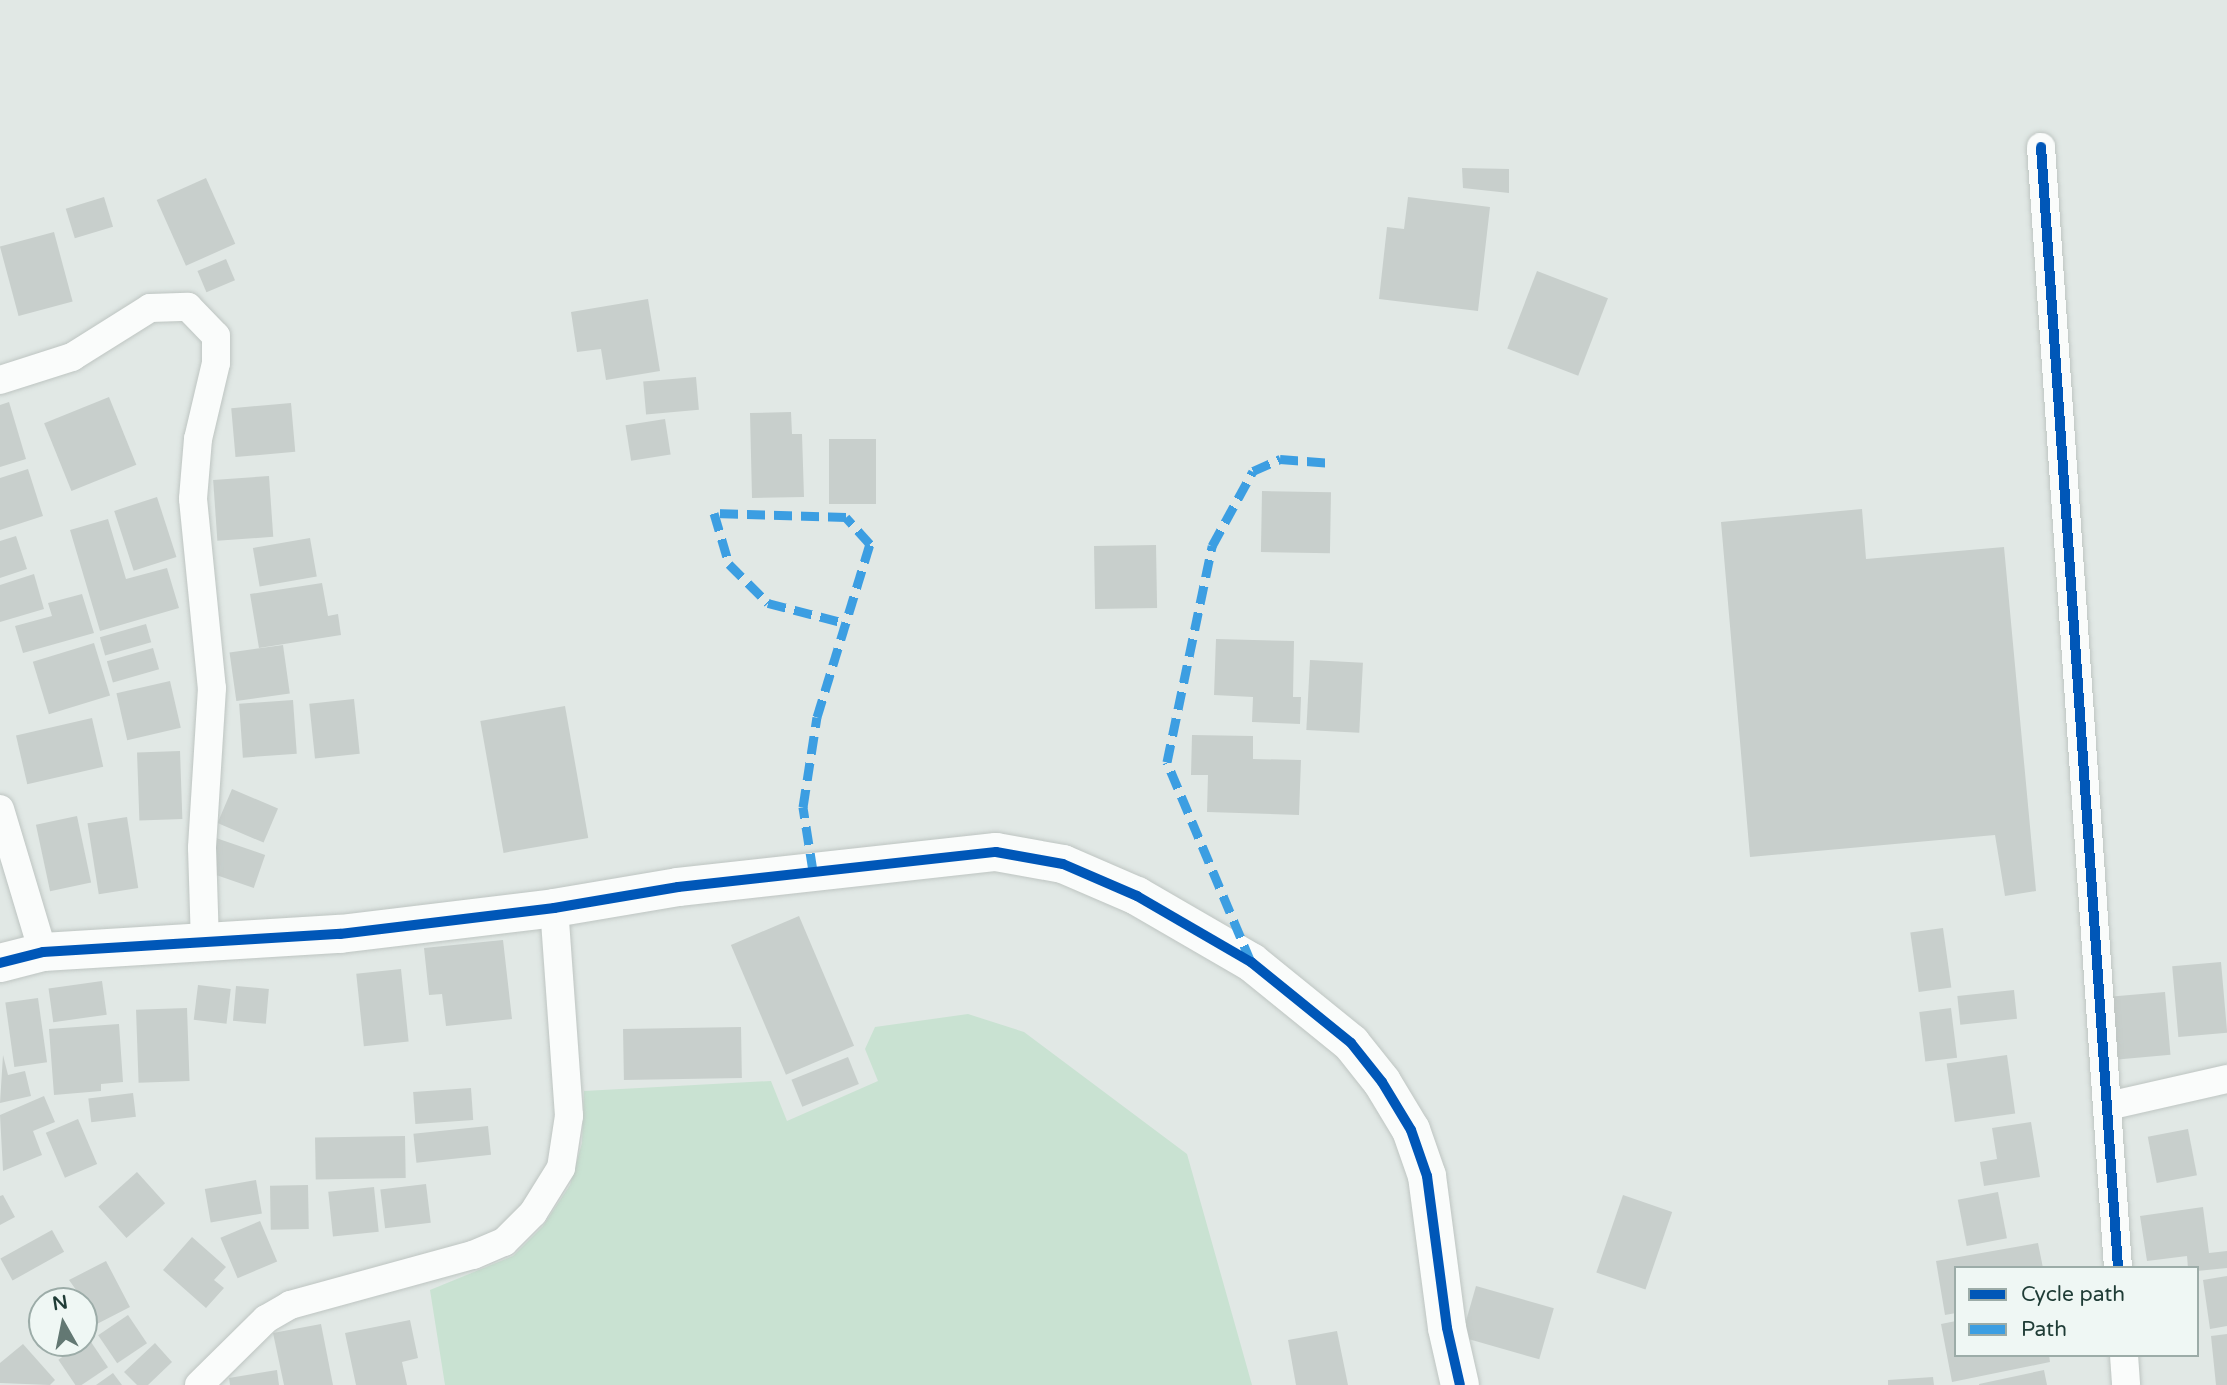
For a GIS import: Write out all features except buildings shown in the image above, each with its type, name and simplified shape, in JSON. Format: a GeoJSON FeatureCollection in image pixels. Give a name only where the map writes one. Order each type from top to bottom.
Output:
{"type":"FeatureCollection","features":[{"type":"Feature","properties":{"kind":"street"},"geometry":{"type":"LineString","coordinates":[[2041,147],[2118,1266]]}},
{"type":"Feature","properties":{"kind":"street"},"geometry":{"type":"LineString","coordinates":[[0,380],[72,357],[159,306],[188,307],[216,336],[216,363],[198,439],[193,499],[212,688],[202,848],[205,944]]}},
{"type":"Feature","properties":{"kind":"street"},"geometry":{"type":"LineString","coordinates":[[0,809],[43,952]]}},
{"type":"Feature","properties":{"kind":"street"},"geometry":{"type":"LineString","coordinates":[[0,963],[43,952],[205,944],[554,908],[678,887],[996,852],[1063,864],[1138,896],[1251,962],[1317,1012],[1351,1043],[1394,1099],[1427,1176],[1447,1328],[1460,1385]]}},
{"type":"Feature","properties":{"kind":"street"},"geometry":{"type":"LineString","coordinates":[[199,1385],[267,1319],[290,1305],[473,1255],[504,1242],[533,1213],[561,1168],[569,1116],[554,908]]}},
{"type":"Feature","properties":{"kind":"street"},"geometry":{"type":"LineString","coordinates":[[2108,1106],[2227,1079]]}},
{"type":"Feature","properties":{"kind":"street"},"geometry":{"type":"LineString","coordinates":[[2124,1357],[2126,1385]]}},
{"type":"Feature","properties":{"kind":"green space"},"geometry":{"type":"Polygon","coordinates":[[[968,1014],[1024,1032],[1187,1154],[1252,1385],[445,1385],[430,1290],[513,1256],[543,1226],[570,1185],[582,1143],[584,1091],[771,1081],[787,1121],[878,1081],[865,1049],[875,1027],[968,1014]]]}},
{"type":"Feature","properties":{"kind":"marked path"},"geometry":{"type":"LineString","coordinates":[[1251,962],[1167,762],[1212,546],[1253,471],[1280,459],[1332,463]]}},
{"type":"Feature","properties":{"kind":"marked path"},"geometry":{"type":"LineString","coordinates":[[813,871],[803,807],[817,717],[870,544],[846,517],[714,513],[729,564],[768,603],[845,623]]}},
{"type":"Feature","properties":{"kind":"cycle path"},"geometry":{"type":"LineString","coordinates":[[2041,147],[2118,1266]]}},
{"type":"Feature","properties":{"kind":"cycle path"},"geometry":{"type":"LineString","coordinates":[[0,963],[43,952],[340,934],[554,908],[678,887],[996,852],[1063,864],[1137,896],[1251,962],[1351,1043],[1382,1082],[1411,1130],[1427,1176],[1447,1328],[1460,1385]]}}]}
